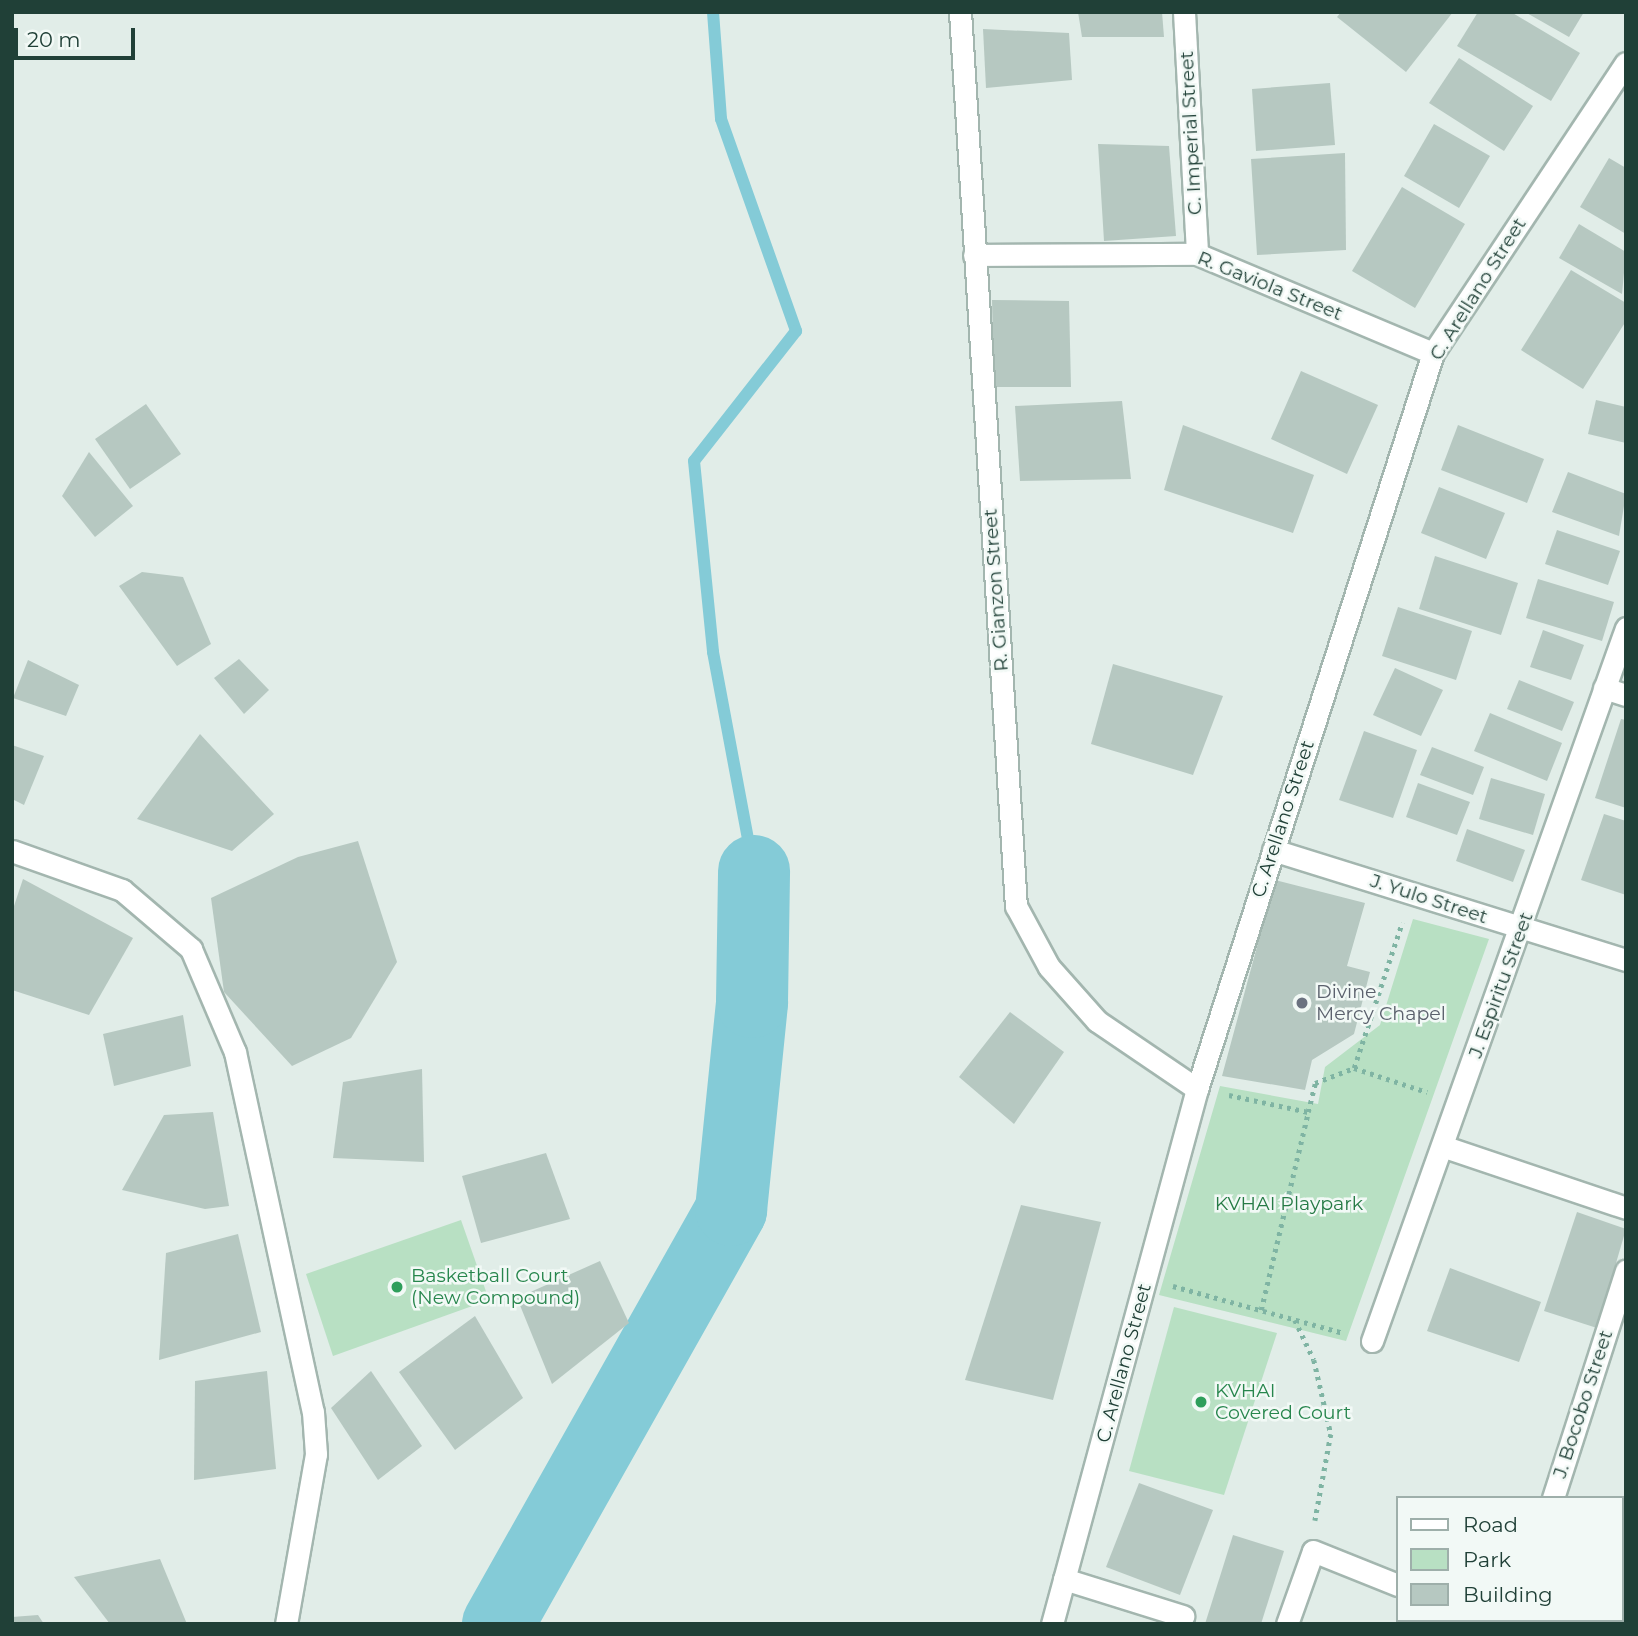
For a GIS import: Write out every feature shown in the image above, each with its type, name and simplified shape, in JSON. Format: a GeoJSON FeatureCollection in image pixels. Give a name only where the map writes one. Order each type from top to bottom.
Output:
{"type":"FeatureCollection","features":[{"type":"Feature","properties":{"kind":"street","name":"R. Gianzon Street"},"geometry":{"type":"LineString","coordinates":[[960,12],[1016,906],[1049,967],[1097,1021],[1197,1089]]}},
{"type":"Feature","properties":{"kind":"street","name":"C. Imperial Street"},"geometry":{"type":"LineString","coordinates":[[1184,12],[1197,254]]}},
{"type":"Feature","properties":{"kind":"street","name":"C. Arellano Street"},"geometry":{"type":"LineString","coordinates":[[1052,1624],[1197,1089],[1433,353],[1626,64]]}},
{"type":"Feature","properties":{"kind":"street","name":"R. Gaviola Street"},"geometry":{"type":"LineString","coordinates":[[974,255],[1197,254],[1433,353]]}},
{"type":"Feature","properties":{"kind":"street","name":"J. Espiritu Street"},"geometry":{"type":"LineString","coordinates":[[1372,1341],[1522,929],[1626,628]]}},
{"type":"Feature","properties":{"kind":"street"},"geometry":{"type":"LineString","coordinates":[[1604,688],[1626,695]]}},
{"type":"Feature","properties":{"kind":"street","name":"J. Yulo Street"},"geometry":{"type":"LineString","coordinates":[[1273,850],[1626,960]]}},
{"type":"Feature","properties":{"kind":"street"},"geometry":{"type":"LineString","coordinates":[[12,851],[122,890],[191,949],[235,1052],[313,1412],[316,1454],[286,1624]]}},
{"type":"Feature","properties":{"kind":"street"},"geometry":{"type":"LineString","coordinates":[[1442,1146],[1626,1208]]}},
{"type":"Feature","properties":{"kind":"street","name":"J. Bocobo Street"},"geometry":{"type":"LineString","coordinates":[[1553,1496],[1626,1270]]}},
{"type":"Feature","properties":{"kind":"street"},"geometry":{"type":"LineString","coordinates":[[1287,1624],[1313,1551],[1396,1584]]}},
{"type":"Feature","properties":{"kind":"street"},"geometry":{"type":"LineString","coordinates":[[1064,1579],[1183,1616]]}},
{"type":"Feature","properties":{"kind":"path"},"geometry":{"type":"LineString","coordinates":[[1353,1068],[1412,893]]}},
{"type":"Feature","properties":{"kind":"path"},"geometry":{"type":"LineString","coordinates":[[1261,1310],[1315,1083],[1353,1068],[1458,1102]]}},
{"type":"Feature","properties":{"kind":"path"},"geometry":{"type":"LineString","coordinates":[[1197,1089],[1308,1112]]}},
{"type":"Feature","properties":{"kind":"path"},"geometry":{"type":"LineString","coordinates":[[1147,1279],[1372,1341]]}},
{"type":"Feature","properties":{"kind":"path"},"geometry":{"type":"LineString","coordinates":[[1294,1320],[1314,1360],[1331,1434],[1313,1551]]}},
{"type":"Feature","properties":{"kind":"green space","name":"KVHAI Playpark"},"geometry":{"type":"Polygon","coordinates":[[[1413,919],[1489,939],[1346,1341],[1159,1295],[1220,1086],[1318,1104],[1325,1067],[1380,1025],[1413,919]]]}},
{"type":"Feature","properties":{"kind":"green space","name":"Basketball Court (New Compound)"},"geometry":{"type":"Polygon","coordinates":[[[461,1220],[489,1300],[333,1356],[306,1274],[461,1220]]]}},
{"type":"Feature","properties":{"kind":"green space","name":"KVHAI Covered Court"},"geometry":{"type":"Polygon","coordinates":[[[1174,1307],[1277,1333],[1224,1495],[1129,1471],[1174,1307]]]}},
{"type":"Feature","properties":{"kind":"building"},"geometry":{"type":"Polygon","coordinates":[[[1078,12],[1162,12],[1164,37],[1082,37],[1078,12]]]}},
{"type":"Feature","properties":{"kind":"building"},"geometry":{"type":"Polygon","coordinates":[[[1341,12],[1453,12],[1406,72],[1337,17],[1341,12]]]}},
{"type":"Feature","properties":{"kind":"building"},"geometry":{"type":"Polygon","coordinates":[[[1478,12],[1511,12],[1580,53],[1551,101],[1457,46],[1478,12]]]}},
{"type":"Feature","properties":{"kind":"building"},"geometry":{"type":"Polygon","coordinates":[[[1525,12],[1584,12],[1569,37],[1525,12]]]}},
{"type":"Feature","properties":{"kind":"building"},"geometry":{"type":"Polygon","coordinates":[[[983,29],[1069,33],[1072,80],[986,88],[983,29]]]}},
{"type":"Feature","properties":{"kind":"building"},"geometry":{"type":"Polygon","coordinates":[[[1459,58],[1533,106],[1504,151],[1429,103],[1459,58]]]}},
{"type":"Feature","properties":{"kind":"building"},"geometry":{"type":"Polygon","coordinates":[[[1330,83],[1335,145],[1256,151],[1252,89],[1330,83]]]}},
{"type":"Feature","properties":{"kind":"building"},"geometry":{"type":"Polygon","coordinates":[[[1434,124],[1490,156],[1459,208],[1404,176],[1434,124]]]}},
{"type":"Feature","properties":{"kind":"building"},"geometry":{"type":"Polygon","coordinates":[[[1098,144],[1169,146],[1176,236],[1104,241],[1098,144]]]}},
{"type":"Feature","properties":{"kind":"building"},"geometry":{"type":"Polygon","coordinates":[[[1345,153],[1346,250],[1257,255],[1251,159],[1345,153]]]}},
{"type":"Feature","properties":{"kind":"building"},"geometry":{"type":"Polygon","coordinates":[[[1609,158],[1626,168],[1626,234],[1580,207],[1609,158]]]}},
{"type":"Feature","properties":{"kind":"building"},"geometry":{"type":"Polygon","coordinates":[[[1402,187],[1465,224],[1415,308],[1352,271],[1402,187]]]}},
{"type":"Feature","properties":{"kind":"building"},"geometry":{"type":"Polygon","coordinates":[[[1579,224],[1626,252],[1622,294],[1559,258],[1579,224]]]}},
{"type":"Feature","properties":{"kind":"building"},"geometry":{"type":"Polygon","coordinates":[[[1571,270],[1626,303],[1626,321],[1583,389],[1521,350],[1571,270]]]}},
{"type":"Feature","properties":{"kind":"building"},"geometry":{"type":"Polygon","coordinates":[[[992,300],[1069,301],[1071,387],[994,387],[992,300]]]}},
{"type":"Feature","properties":{"kind":"building"},"geometry":{"type":"Polygon","coordinates":[[[1301,371],[1378,405],[1347,474],[1271,439],[1301,371]]]}},
{"type":"Feature","properties":{"kind":"building"},"geometry":{"type":"Polygon","coordinates":[[[1596,400],[1626,407],[1626,443],[1588,434],[1596,400]]]}},
{"type":"Feature","properties":{"kind":"building"},"geometry":{"type":"Polygon","coordinates":[[[1122,401],[1131,479],[1020,481],[1015,406],[1122,401]]]}},
{"type":"Feature","properties":{"kind":"building"},"geometry":{"type":"Polygon","coordinates":[[[146,404],[181,454],[130,489],[95,439],[146,404]]]}},
{"type":"Feature","properties":{"kind":"building"},"geometry":{"type":"Polygon","coordinates":[[[1183,425],[1314,475],[1293,533],[1164,490],[1183,425]]]}},
{"type":"Feature","properties":{"kind":"building"},"geometry":{"type":"Polygon","coordinates":[[[1458,425],[1544,459],[1527,503],[1441,470],[1458,425]]]}},
{"type":"Feature","properties":{"kind":"building"},"geometry":{"type":"Polygon","coordinates":[[[89,452],[133,506],[95,537],[62,496],[89,452]]]}},
{"type":"Feature","properties":{"kind":"building"},"geometry":{"type":"Polygon","coordinates":[[[1568,472],[1626,494],[1619,536],[1552,512],[1568,472]]]}},
{"type":"Feature","properties":{"kind":"building"},"geometry":{"type":"Polygon","coordinates":[[[1439,487],[1505,513],[1486,559],[1421,533],[1439,487]]]}},
{"type":"Feature","properties":{"kind":"building"},"geometry":{"type":"Polygon","coordinates":[[[1557,530],[1620,551],[1608,585],[1545,564],[1557,530]]]}},
{"type":"Feature","properties":{"kind":"building"},"geometry":{"type":"Polygon","coordinates":[[[1435,556],[1518,583],[1501,635],[1419,609],[1435,556]]]}},
{"type":"Feature","properties":{"kind":"building"},"geometry":{"type":"Polygon","coordinates":[[[142,572],[183,577],[211,644],[177,666],[119,586],[142,572]]]}},
{"type":"Feature","properties":{"kind":"building"},"geometry":{"type":"Polygon","coordinates":[[[1538,579],[1614,602],[1602,641],[1526,618],[1538,579]]]}},
{"type":"Feature","properties":{"kind":"building"},"geometry":{"type":"Polygon","coordinates":[[[1398,607],[1472,631],[1456,680],[1382,656],[1398,607]]]}},
{"type":"Feature","properties":{"kind":"building"},"geometry":{"type":"Polygon","coordinates":[[[1543,630],[1584,645],[1571,680],[1530,667],[1543,630]]]}},
{"type":"Feature","properties":{"kind":"building"},"geometry":{"type":"Polygon","coordinates":[[[239,659],[269,690],[244,714],[214,678],[239,659]]]}},
{"type":"Feature","properties":{"kind":"building"},"geometry":{"type":"Polygon","coordinates":[[[28,660],[79,685],[66,716],[13,698],[28,660]]]}},
{"type":"Feature","properties":{"kind":"building"},"geometry":{"type":"Polygon","coordinates":[[[1113,664],[1223,696],[1193,775],[1091,744],[1113,664]]]}},
{"type":"Feature","properties":{"kind":"building"},"geometry":{"type":"Polygon","coordinates":[[[1395,668],[1443,690],[1421,736],[1373,715],[1395,668]]]}},
{"type":"Feature","properties":{"kind":"building"},"geometry":{"type":"Polygon","coordinates":[[[1519,680],[1574,702],[1562,731],[1507,709],[1519,680]]]}},
{"type":"Feature","properties":{"kind":"building"},"geometry":{"type":"Polygon","coordinates":[[[1490,713],[1562,743],[1547,781],[1474,751],[1490,713]]]}},
{"type":"Feature","properties":{"kind":"building"},"geometry":{"type":"Polygon","coordinates":[[[1621,719],[1626,720],[1626,808],[1595,798],[1621,719]]]}},
{"type":"Feature","properties":{"kind":"building"},"geometry":{"type":"Polygon","coordinates":[[[1364,731],[1417,750],[1393,818],[1339,800],[1364,731]]]}},
{"type":"Feature","properties":{"kind":"building"},"geometry":{"type":"Polygon","coordinates":[[[200,734],[274,814],[232,851],[137,819],[200,734]]]}},
{"type":"Feature","properties":{"kind":"building"},"geometry":{"type":"Polygon","coordinates":[[[12,745],[44,756],[24,805],[12,799],[12,745]]]}},
{"type":"Feature","properties":{"kind":"building"},"geometry":{"type":"Polygon","coordinates":[[[1432,747],[1484,767],[1473,795],[1420,775],[1432,747]]]}},
{"type":"Feature","properties":{"kind":"building"},"geometry":{"type":"Polygon","coordinates":[[[1491,778],[1545,794],[1533,835],[1479,819],[1491,778]]]}},
{"type":"Feature","properties":{"kind":"building"},"geometry":{"type":"Polygon","coordinates":[[[1418,783],[1470,802],[1457,835],[1406,817],[1418,783]]]}},
{"type":"Feature","properties":{"kind":"building"},"geometry":{"type":"Polygon","coordinates":[[[1604,814],[1626,821],[1626,895],[1581,880],[1604,814]]]}},
{"type":"Feature","properties":{"kind":"building"},"geometry":{"type":"Polygon","coordinates":[[[1467,829],[1525,850],[1513,882],[1456,861],[1467,829]]]}},
{"type":"Feature","properties":{"kind":"building"},"geometry":{"type":"Polygon","coordinates":[[[358,841],[397,962],[351,1038],[292,1066],[224,992],[211,898],[298,857],[358,841]]]}},
{"type":"Feature","properties":{"kind":"building"},"geometry":{"type":"Polygon","coordinates":[[[23,879],[133,938],[89,1015],[12,990],[12,912],[23,879]]]}},
{"type":"Feature","properties":{"kind":"building","name":"Divine Mercy Chapel"},"geometry":{"type":"Polygon","coordinates":[[[1275,880],[1365,903],[1347,966],[1370,972],[1354,1034],[1312,1060],[1305,1090],[1222,1076],[1275,880]]]}},
{"type":"Feature","properties":{"kind":"building"},"geometry":{"type":"Polygon","coordinates":[[[1010,1012],[1064,1052],[1014,1124],[959,1077],[1010,1012]]]}},
{"type":"Feature","properties":{"kind":"building"},"geometry":{"type":"Polygon","coordinates":[[[183,1015],[191,1066],[114,1086],[103,1034],[183,1015]]]}},
{"type":"Feature","properties":{"kind":"building"},"geometry":{"type":"Polygon","coordinates":[[[422,1069],[424,1162],[333,1158],[343,1082],[422,1069]]]}},
{"type":"Feature","properties":{"kind":"building"},"geometry":{"type":"Polygon","coordinates":[[[213,1112],[229,1206],[205,1209],[122,1190],[164,1115],[213,1112]]]}},
{"type":"Feature","properties":{"kind":"building"},"geometry":{"type":"Polygon","coordinates":[[[546,1153],[570,1219],[481,1243],[462,1176],[546,1153]]]}},
{"type":"Feature","properties":{"kind":"building"},"geometry":{"type":"Polygon","coordinates":[[[1021,1205],[1101,1222],[1053,1400],[965,1380],[1021,1205]]]}},
{"type":"Feature","properties":{"kind":"building"},"geometry":{"type":"Polygon","coordinates":[[[1577,1212],[1626,1229],[1597,1328],[1544,1311],[1577,1212]]]}},
{"type":"Feature","properties":{"kind":"building"},"geometry":{"type":"Polygon","coordinates":[[[238,1234],[261,1332],[159,1360],[166,1253],[238,1234]]]}},
{"type":"Feature","properties":{"kind":"building"},"geometry":{"type":"Polygon","coordinates":[[[600,1261],[629,1323],[552,1384],[517,1298],[600,1261]]]}},
{"type":"Feature","properties":{"kind":"building"},"geometry":{"type":"Polygon","coordinates":[[[1450,1268],[1541,1302],[1519,1362],[1427,1331],[1450,1268]]]}},
{"type":"Feature","properties":{"kind":"building"},"geometry":{"type":"Polygon","coordinates":[[[475,1316],[523,1398],[455,1450],[399,1372],[475,1316]]]}},
{"type":"Feature","properties":{"kind":"building"},"geometry":{"type":"Polygon","coordinates":[[[267,1371],[276,1469],[194,1480],[195,1381],[267,1371]]]}},
{"type":"Feature","properties":{"kind":"building"},"geometry":{"type":"Polygon","coordinates":[[[371,1371],[422,1446],[378,1480],[331,1408],[371,1371]]]}},
{"type":"Feature","properties":{"kind":"building"},"geometry":{"type":"Polygon","coordinates":[[[1139,1483],[1213,1510],[1180,1595],[1106,1567],[1139,1483]]]}},
{"type":"Feature","properties":{"kind":"building"},"geometry":{"type":"Polygon","coordinates":[[[1233,1535],[1284,1551],[1261,1624],[1205,1624],[1233,1535]]]}},
{"type":"Feature","properties":{"kind":"building"},"geometry":{"type":"Polygon","coordinates":[[[160,1559],[187,1624],[110,1624],[74,1577],[160,1559]]]}},
{"type":"Feature","properties":{"kind":"building"},"geometry":{"type":"Polygon","coordinates":[[[38,1615],[44,1624],[12,1624],[12,1617],[38,1615]]]}},
{"type":"Feature","properties":{"kind":"waterway"},"geometry":{"type":"LineString","coordinates":[[713,12],[721,119],[796,331],[694,461],[713,652],[754,871]]}},
{"type":"Feature","properties":{"kind":"waterway"},"geometry":{"type":"LineString","coordinates":[[498,1624],[731,1210],[752,1002],[754,871]]}},
{"type":"Feature","properties":{"kind":"place","name":"Divine Mercy Chapel"},"geometry":{"type":"Point","coordinates":[1302,1003]}},
{"type":"Feature","properties":{"kind":"place","name":"Basketball Court (New Compound)"},"geometry":{"type":"Point","coordinates":[397,1287]}},
{"type":"Feature","properties":{"kind":"place","name":"KVHAI Covered Court"},"geometry":{"type":"Point","coordinates":[1201,1402]}}]}
